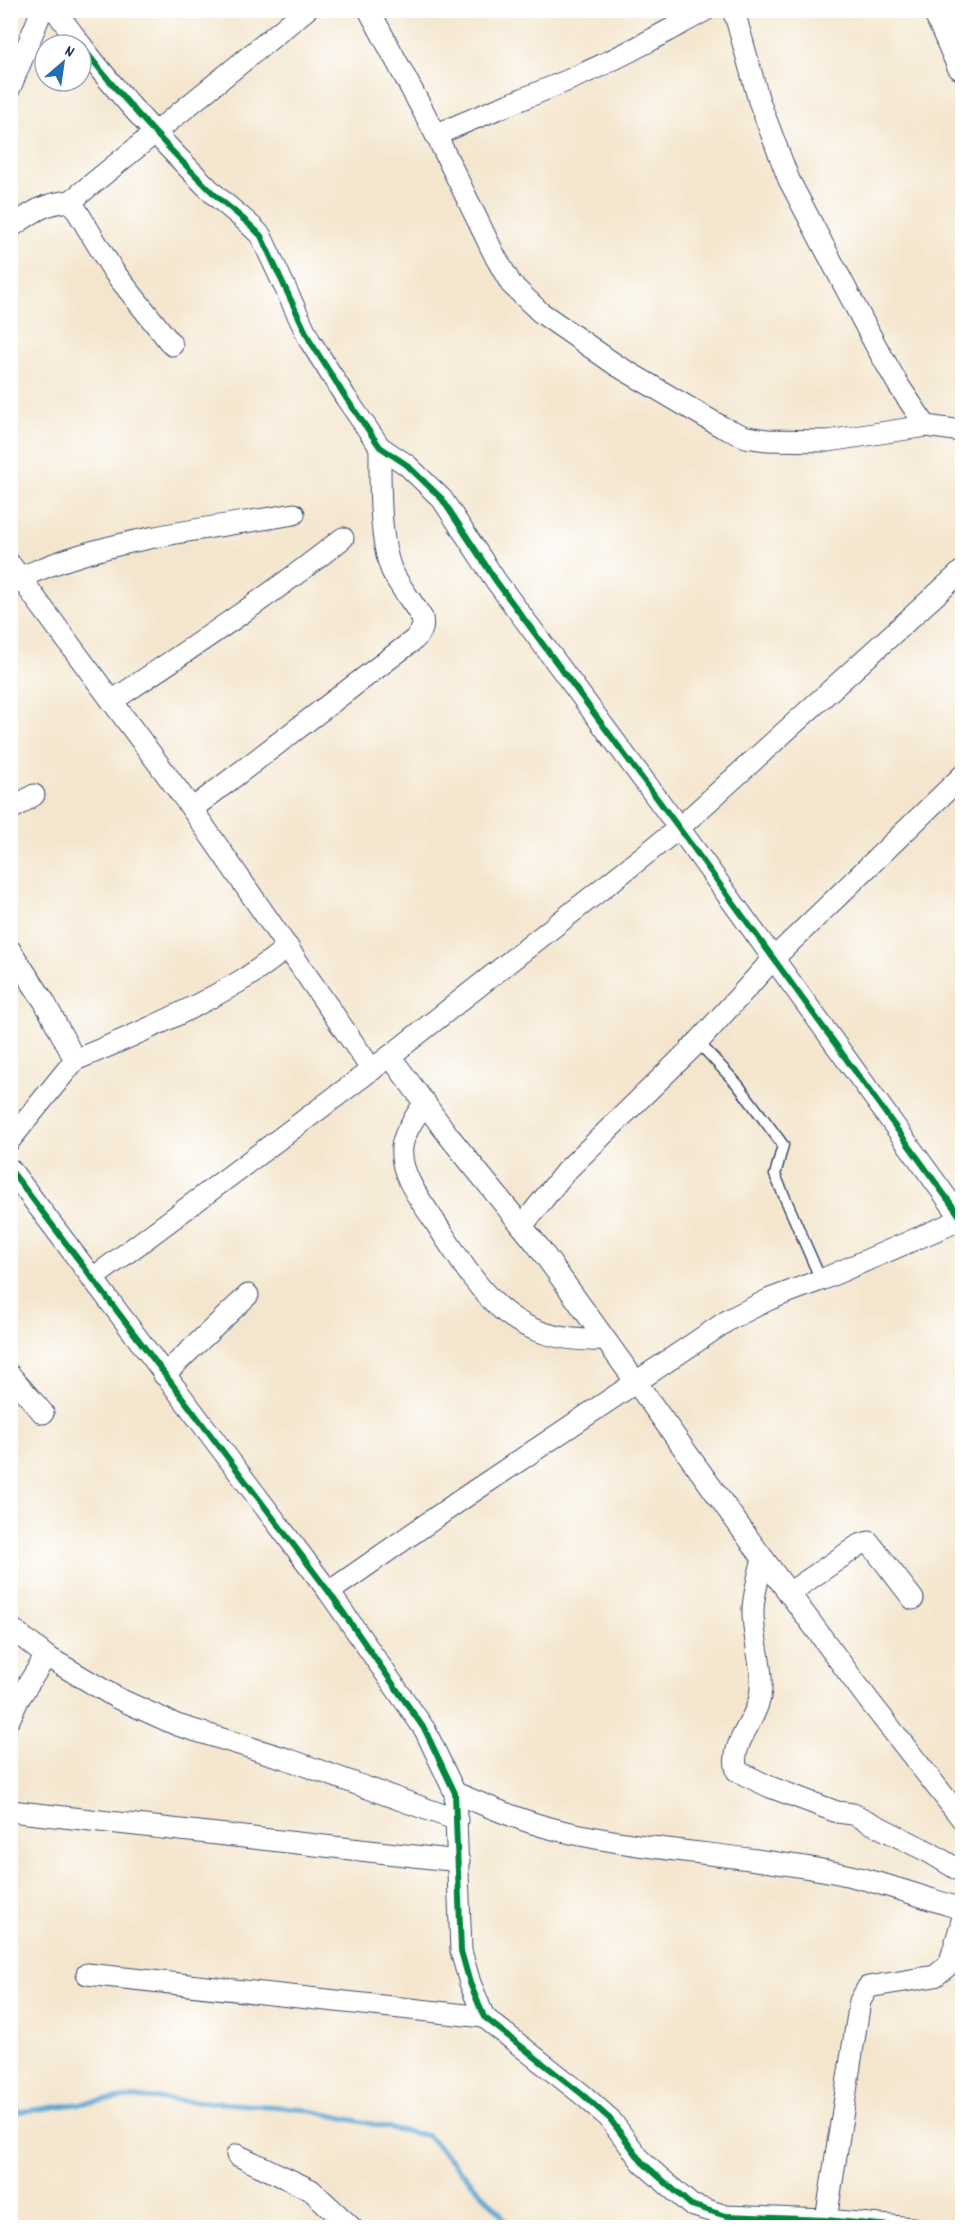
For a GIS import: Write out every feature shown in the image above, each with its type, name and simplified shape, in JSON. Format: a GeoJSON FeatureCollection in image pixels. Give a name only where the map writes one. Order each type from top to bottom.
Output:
{"type":"FeatureCollection","features":[{"type":"Feature","properties":{"kind":"main road"},"geometry":{"type":"LineString","coordinates":[[938,10],[963,65]]}},
{"type":"Feature","properties":{"kind":"main road"},"geometry":{"type":"LineString","coordinates":[[955,10],[962,31]]}},
{"type":"Feature","properties":{"kind":"street"},"geometry":{"type":"LineString","coordinates":[[10,88],[42,10]]}},
{"type":"Feature","properties":{"kind":"street"},"geometry":{"type":"LineString","coordinates":[[55,10],[72,33]]}},
{"type":"Feature","properties":{"kind":"street"},"geometry":{"type":"LineString","coordinates":[[10,228],[41,207],[53,202],[70,201],[306,10]]}},
{"type":"Feature","properties":{"kind":"street"},"geometry":{"type":"LineString","coordinates":[[369,10],[436,135],[495,256],[511,284],[540,312],[635,376],[722,427],[746,436],[767,440],[828,441],[926,426],[963,431]]}},
{"type":"Feature","properties":{"kind":"street"},"geometry":{"type":"LineString","coordinates":[[436,135],[571,79],[706,10]]}},
{"type":"Feature","properties":{"kind":"street"},"geometry":{"type":"LineString","coordinates":[[732,10],[759,101],[789,180],[876,346],[926,426]]}},
{"type":"Feature","properties":{"kind":"street"},"geometry":{"type":"LineString","coordinates":[[93,59],[154,133],[213,193],[249,223],[261,237],[310,341],[380,447],[407,465],[442,499],[496,581],[963,1219],[770,1299],[730,1319],[465,1497],[329,1592]]}},
{"type":"Feature","properties":{"kind":"street"},"geometry":{"type":"LineString","coordinates":[[70,201],[114,273],[172,345]]}},
{"type":"Feature","properties":{"kind":"street"},"geometry":{"type":"LineString","coordinates":[[192,809],[415,639],[424,627],[422,618],[393,573],[388,561],[381,494],[380,447]]}},
{"type":"Feature","properties":{"kind":"street"},"geometry":{"type":"LineString","coordinates":[[294,514],[179,533],[102,549],[16,571],[192,809],[372,1070]]}},
{"type":"Feature","properties":{"kind":"street"},"geometry":{"type":"LineString","coordinates":[[112,701],[308,566],[343,538]]}},
{"type":"Feature","properties":{"kind":"street"},"geometry":{"type":"LineString","coordinates":[[92,1279],[372,1070],[679,828],[963,571]]}},
{"type":"Feature","properties":{"kind":"street"},"geometry":{"type":"LineString","coordinates":[[522,1226],[566,1171],[698,1042],[773,959],[963,776]]}},
{"type":"Feature","properties":{"kind":"street"},"geometry":{"type":"LineString","coordinates":[[10,810],[34,795]]}},
{"type":"Feature","properties":{"kind":"street"},"geometry":{"type":"LineString","coordinates":[[10,1140],[75,1060],[136,1035],[195,1006],[247,976],[288,947]]}},
{"type":"Feature","properties":{"kind":"street"},"geometry":{"type":"LineString","coordinates":[[10,950],[44,1001],[75,1060]]}},
{"type":"Feature","properties":{"kind":"street"},"geometry":{"type":"LineString","coordinates":[[390,1056],[448,1135],[522,1226],[789,1593],[963,1819]]}},
{"type":"Feature","properties":{"kind":"street"},"geometry":{"type":"LineString","coordinates":[[425,1102],[402,1146],[403,1164],[417,1195],[468,1274],[483,1293],[516,1320],[564,1339],[604,1340]]}},
{"type":"Feature","properties":{"kind":"street"},"geometry":{"type":"LineString","coordinates":[[10,1169],[329,1592],[425,1730],[455,1793],[461,1951],[470,1983],[484,2017],[610,2119],[642,2162],[691,2205],[726,2216],[826,2220],[913,2228]]}},
{"type":"Feature","properties":{"kind":"street"},"geometry":{"type":"LineString","coordinates":[[164,1375],[248,1295]]}},
{"type":"Feature","properties":{"kind":"street"},"geometry":{"type":"LineString","coordinates":[[10,1375],[43,1413]]}},
{"type":"Feature","properties":{"kind":"street"},"geometry":{"type":"LineString","coordinates":[[789,1593],[859,1545],[869,1542],[913,1599]]}},
{"type":"Feature","properties":{"kind":"street"},"geometry":{"type":"LineString","coordinates":[[763,1558],[753,1610],[760,1659],[761,1694],[737,1748],[734,1761],[738,1771],[770,1787],[837,1812],[853,1814],[929,1852],[963,1872]]}},
{"type":"Feature","properties":{"kind":"street"},"geometry":{"type":"LineString","coordinates":[[10,1628],[46,1656],[117,1698],[177,1725],[287,1760],[457,1820]]}},
{"type":"Feature","properties":{"kind":"street"},"geometry":{"type":"LineString","coordinates":[[10,1718],[18,1700],[46,1656]]}},
{"type":"Feature","properties":{"kind":"street"},"geometry":{"type":"LineString","coordinates":[[455,1793],[509,1815],[561,1831],[674,1851],[824,1870],[958,1908],[963,1906]]}},
{"type":"Feature","properties":{"kind":"street"},"geometry":{"type":"LineString","coordinates":[[10,1811],[459,1862]]}},
{"type":"Feature","properties":{"kind":"street"},"geometry":{"type":"LineString","coordinates":[[826,2220],[860,2001],[868,1988],[935,1976],[948,1965],[963,1921]]}},
{"type":"Feature","properties":{"kind":"street"},"geometry":{"type":"LineString","coordinates":[[87,1974],[484,2017]]}},
{"type":"Feature","properties":{"kind":"street"},"geometry":{"type":"LineString","coordinates":[[237,2154],[311,2190],[352,2228]]}},
{"type":"Feature","properties":{"kind":"lane"},"geometry":{"type":"LineString","coordinates":[[698,1042],[738,1085],[783,1145],[775,1174],[820,1280]]}},
{"type":"Feature","properties":{"kind":"waterway"},"geometry":{"type":"LineString","coordinates":[[10,2113],[128,2097],[297,2108],[428,2136],[498,2210],[510,2228]]}},
{"type":"Feature","properties":{"kind":"cycle path"},"geometry":{"type":"LineString","coordinates":[[93,60],[159,138],[210,190],[261,236],[310,341],[380,447],[407,465],[442,499],[496,581],[679,828],[962,1219]]}},
{"type":"Feature","properties":{"kind":"cycle path"},"geometry":{"type":"LineString","coordinates":[[10,1169],[329,1592],[425,1730],[455,1793],[461,1951],[470,1983],[484,2017],[610,2119],[642,2162],[691,2205],[726,2216],[826,2220],[913,2228]]}}]}
